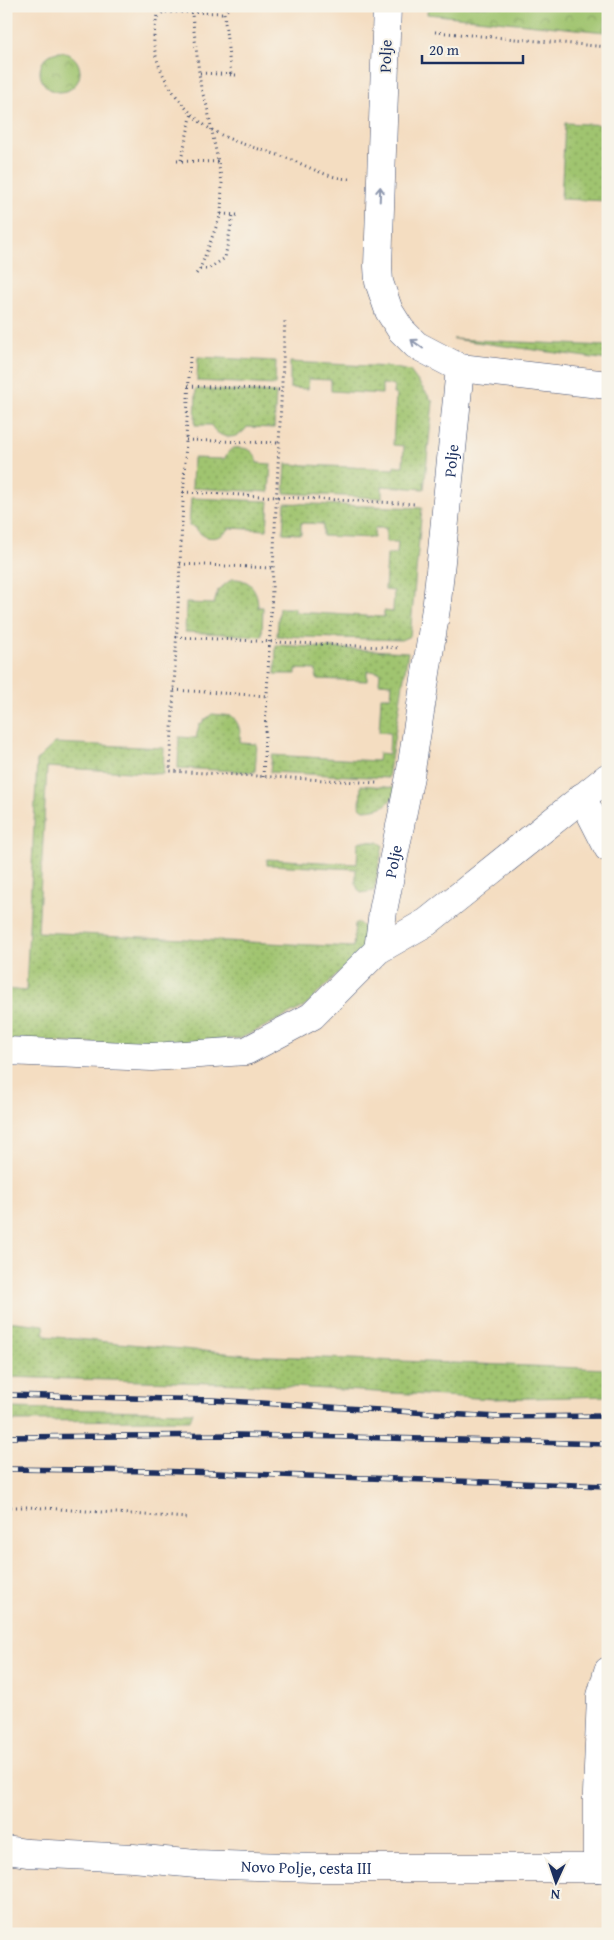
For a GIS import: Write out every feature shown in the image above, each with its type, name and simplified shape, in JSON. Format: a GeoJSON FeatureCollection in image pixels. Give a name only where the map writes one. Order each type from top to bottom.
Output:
{"type":"FeatureCollection","features":[{"type":"Feature","properties":{"kind":"street","name":"Polje"},"geometry":{"type":"LineString","coordinates":[[387,6],[378,266],[379,282],[389,311],[401,330],[416,345],[460,368],[608,385]]}},
{"type":"Feature","properties":{"kind":"street","name":"Polje"},"geometry":{"type":"LineString","coordinates":[[378,950],[383,911],[410,776],[437,602],[460,368]]}},
{"type":"Feature","properties":{"kind":"street"},"geometry":{"type":"LineString","coordinates":[[6,1051],[152,1057],[246,1051],[312,1016],[378,950],[428,922],[608,778]]}},
{"type":"Feature","properties":{"kind":"street"},"geometry":{"type":"LineString","coordinates":[[582,797],[608,848]]}},
{"type":"Feature","properties":{"kind":"street"},"geometry":{"type":"LineString","coordinates":[[602,1868],[597,1793],[601,1696],[608,1671]]}},
{"type":"Feature","properties":{"kind":"street","name":"Novo Polje, cesta III"},"geometry":{"type":"LineString","coordinates":[[6,1850],[196,1864],[312,1868],[602,1868]]}},
{"type":"Feature","properties":{"kind":"path"},"geometry":{"type":"LineString","coordinates":[[157,6],[158,17]]}},
{"type":"Feature","properties":{"kind":"path"},"geometry":{"type":"LineString","coordinates":[[191,6],[201,89],[207,106],[219,162],[222,188],[221,214],[200,269],[196,274]]}},
{"type":"Feature","properties":{"kind":"path"},"geometry":{"type":"LineString","coordinates":[[231,6],[224,13],[163,12],[158,17],[155,25],[154,44],[163,76],[175,95],[211,130],[254,149],[286,157],[332,175],[354,179]]}},
{"type":"Feature","properties":{"kind":"path"},"geometry":{"type":"LineString","coordinates":[[224,13],[231,74]]}},
{"type":"Feature","properties":{"kind":"path"},"geometry":{"type":"LineString","coordinates":[[435,32],[608,46]]}},
{"type":"Feature","properties":{"kind":"path"},"geometry":{"type":"LineString","coordinates":[[200,73],[236,75]]}},
{"type":"Feature","properties":{"kind":"path"},"geometry":{"type":"LineString","coordinates":[[192,113],[179,160],[219,162]]}},
{"type":"Feature","properties":{"kind":"path"},"geometry":{"type":"LineString","coordinates":[[200,269],[208,269],[225,258],[236,215],[221,214]]}},
{"type":"Feature","properties":{"kind":"path"},"geometry":{"type":"LineString","coordinates":[[263,777],[285,320]]}},
{"type":"Feature","properties":{"kind":"path"},"geometry":{"type":"LineString","coordinates":[[190,357],[170,771],[382,783]]}},
{"type":"Feature","properties":{"kind":"path"},"geometry":{"type":"LineString","coordinates":[[188,386],[281,390]]}},
{"type":"Feature","properties":{"kind":"path"},"geometry":{"type":"LineString","coordinates":[[186,440],[279,443]]}},
{"type":"Feature","properties":{"kind":"path"},"geometry":{"type":"LineString","coordinates":[[183,492],[420,504]]}},
{"type":"Feature","properties":{"kind":"path"},"geometry":{"type":"LineString","coordinates":[[180,564],[272,568]]}},
{"type":"Feature","properties":{"kind":"path"},"geometry":{"type":"LineString","coordinates":[[176,636],[403,648]]}},
{"type":"Feature","properties":{"kind":"path"},"geometry":{"type":"LineString","coordinates":[[174,690],[267,696]]}},
{"type":"Feature","properties":{"kind":"path"},"geometry":{"type":"LineString","coordinates":[[6,1507],[188,1518]]}},
{"type":"Feature","properties":{"kind":"green space"},"geometry":{"type":"Polygon","coordinates":[[[428,6],[607,6],[605,32],[427,14],[428,6]]]}},
{"type":"Feature","properties":{"kind":"green space"},"geometry":{"type":"Polygon","coordinates":[[[64,52],[71,55],[77,61],[80,72],[79,80],[71,89],[64,92],[56,92],[49,89],[41,80],[40,68],[43,61],[52,53],[64,52]]]}},
{"type":"Feature","properties":{"kind":"green space"},"geometry":{"type":"Polygon","coordinates":[[[565,123],[608,125],[608,201],[561,199],[565,123]]]}},
{"type":"Feature","properties":{"kind":"green space"},"geometry":{"type":"Polygon","coordinates":[[[453,339],[608,346],[608,360],[453,339]]]}},
{"type":"Feature","properties":{"kind":"green space"},"geometry":{"type":"Polygon","coordinates":[[[198,357],[276,361],[275,385],[197,381],[198,357]]]}},
{"type":"Feature","properties":{"kind":"green space"},"geometry":{"type":"Polygon","coordinates":[[[290,362],[390,367],[410,371],[433,402],[424,489],[382,486],[382,498],[284,493],[286,464],[394,469],[394,466],[403,466],[404,446],[393,445],[396,394],[393,394],[394,385],[382,384],[382,394],[331,391],[331,380],[309,379],[308,389],[290,388],[290,362]]]}},
{"type":"Feature","properties":{"kind":"green space"},"geometry":{"type":"Polygon","coordinates":[[[196,389],[276,393],[274,428],[247,427],[239,435],[229,437],[219,434],[211,425],[195,425],[196,389]]]}},
{"type":"Feature","properties":{"kind":"green space"},"geometry":{"type":"Polygon","coordinates":[[[233,448],[249,450],[255,455],[257,463],[271,464],[269,492],[192,488],[193,458],[224,459],[233,448]]]}},
{"type":"Feature","properties":{"kind":"green space"},"geometry":{"type":"Polygon","coordinates":[[[191,498],[269,501],[267,530],[230,528],[217,537],[212,538],[202,535],[195,527],[189,526],[191,498]]]}},
{"type":"Feature","properties":{"kind":"green space"},"geometry":{"type":"Polygon","coordinates":[[[285,503],[422,508],[410,636],[401,640],[277,636],[279,608],[295,608],[295,612],[384,617],[384,611],[393,612],[394,591],[385,590],[387,554],[397,554],[398,542],[386,542],[386,528],[375,528],[374,538],[323,536],[323,524],[301,523],[301,534],[283,533],[285,503]]]}},
{"type":"Feature","properties":{"kind":"green space"},"geometry":{"type":"Polygon","coordinates":[[[232,579],[244,581],[255,590],[258,607],[263,607],[262,636],[185,632],[186,603],[214,604],[218,590],[232,579]]]}},
{"type":"Feature","properties":{"kind":"green space"},"geometry":{"type":"Polygon","coordinates":[[[276,645],[408,652],[388,778],[270,772],[272,755],[378,761],[379,753],[389,754],[390,733],[379,732],[381,697],[391,697],[392,684],[379,683],[380,672],[367,671],[367,681],[316,679],[316,670],[296,669],[296,674],[275,674],[276,645]]]}},
{"type":"Feature","properties":{"kind":"green space"},"geometry":{"type":"Polygon","coordinates":[[[212,714],[232,716],[239,728],[240,743],[257,744],[255,772],[178,768],[179,737],[196,738],[199,725],[212,714]]]}},
{"type":"Feature","properties":{"kind":"green space"},"geometry":{"type":"Polygon","coordinates":[[[55,743],[164,748],[163,774],[47,767],[38,932],[353,947],[355,924],[359,923],[367,931],[364,948],[304,1007],[241,1038],[146,1046],[6,1040],[6,989],[26,991],[37,760],[55,743]]]}},
{"type":"Feature","properties":{"kind":"green space"},"geometry":{"type":"Polygon","coordinates":[[[361,785],[397,788],[392,798],[385,805],[376,809],[364,810],[360,807],[361,785]]]}},
{"type":"Feature","properties":{"kind":"green space"},"geometry":{"type":"Polygon","coordinates":[[[361,841],[378,842],[383,845],[374,891],[361,893],[357,888],[356,869],[267,865],[267,859],[357,864],[358,843],[361,841]]]}},
{"type":"Feature","properties":{"kind":"green space"},"geometry":{"type":"Polygon","coordinates":[[[6,1321],[44,1325],[45,1336],[246,1355],[608,1369],[608,1396],[493,1399],[243,1384],[6,1377],[6,1321]]]}},
{"type":"Feature","properties":{"kind":"green space"},"geometry":{"type":"Polygon","coordinates":[[[6,1408],[193,1412],[190,1420],[6,1421],[6,1408]]]}},
{"type":"Feature","properties":{"kind":"railway"},"geometry":{"type":"LineString","coordinates":[[6,1395],[212,1400],[498,1417],[608,1416]]}},
{"type":"Feature","properties":{"kind":"railway"},"geometry":{"type":"LineString","coordinates":[[6,1437],[238,1435],[608,1444]]}},
{"type":"Feature","properties":{"kind":"railway"},"geometry":{"type":"LineString","coordinates":[[6,1469],[155,1471],[608,1486]]}}]}
